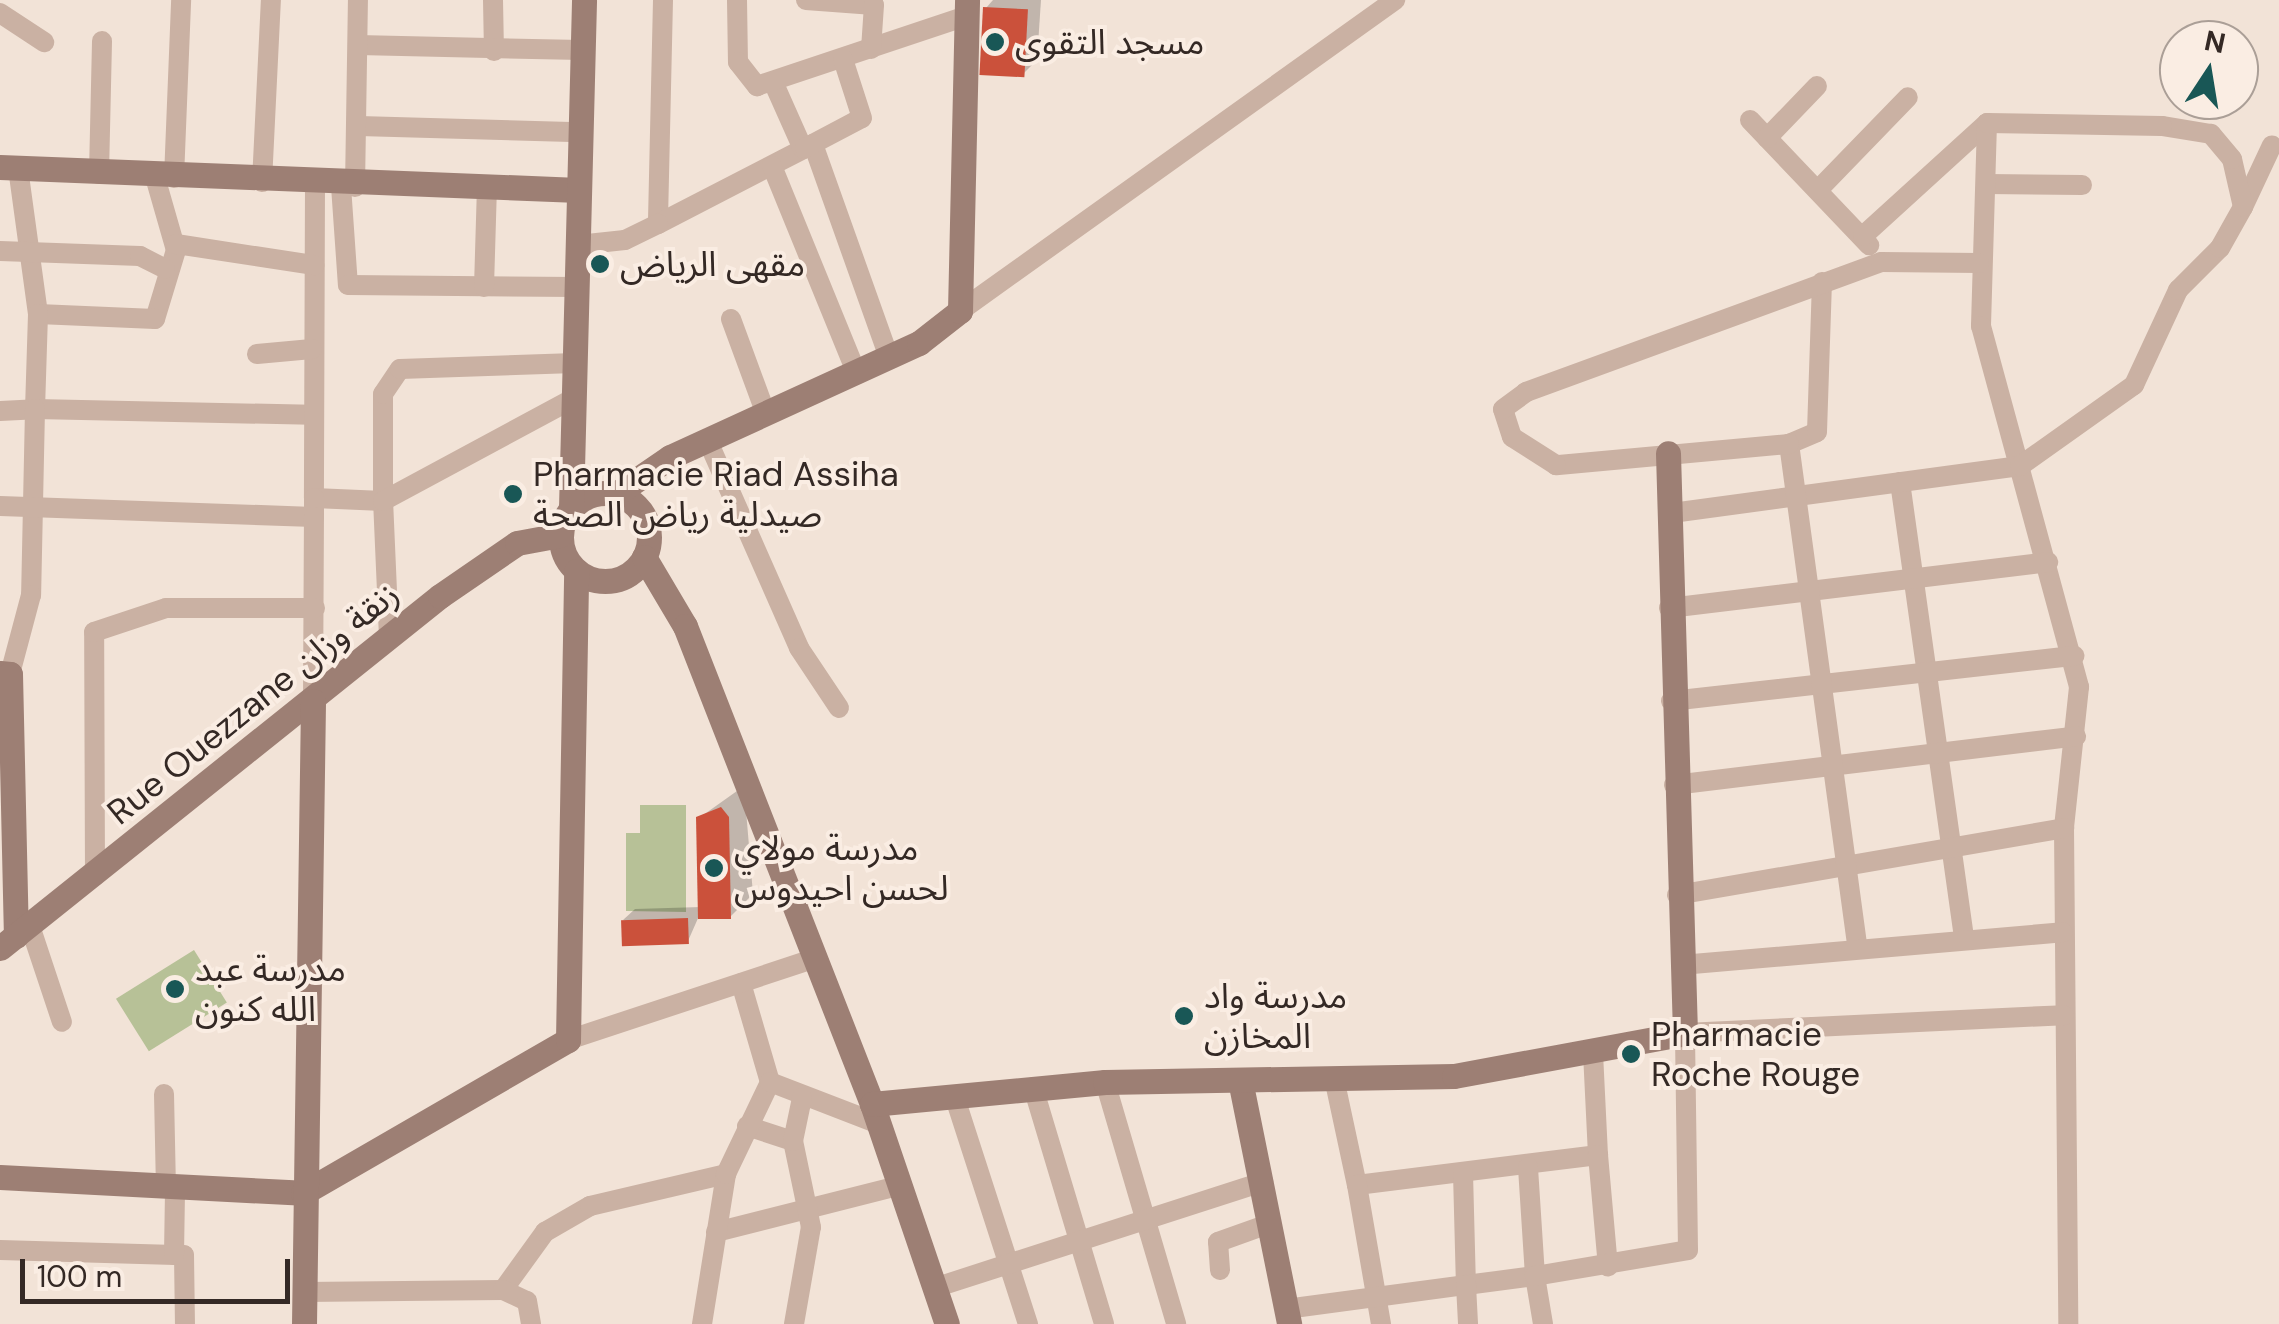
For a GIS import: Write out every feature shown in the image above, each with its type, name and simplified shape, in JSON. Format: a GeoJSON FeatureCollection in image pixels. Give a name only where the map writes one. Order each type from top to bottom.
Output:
{"type":"FeatureCollection","features":[{"type":"Feature","properties":{"kind":"street"},"geometry":{"type":"LineString","coordinates":[[38,314],[150,324],[176,244],[165,178],[181,0]]}},
{"type":"Feature","properties":{"kind":"street"},"geometry":{"type":"LineString","coordinates":[[262,182],[270,0]]}},
{"type":"Feature","properties":{"kind":"street"},"geometry":{"type":"LineString","coordinates":[[358,0],[358,126],[348,186],[348,285],[577,287]]}},
{"type":"Feature","properties":{"kind":"street"},"geometry":{"type":"LineString","coordinates":[[494,0],[494,51]]}},
{"type":"Feature","properties":{"kind":"street"},"geometry":{"type":"LineString","coordinates":[[568,1040],[576,571],[560,536],[571,508],[584,0]]}},
{"type":"Feature","properties":{"kind":"street"},"geometry":{"type":"LineString","coordinates":[[658,224],[663,0]]}},
{"type":"Feature","properties":{"kind":"street"},"geometry":{"type":"LineString","coordinates":[[737,0],[741,75],[774,84],[966,8],[960,312]]}},
{"type":"Feature","properties":{"kind":"street"},"geometry":{"type":"LineString","coordinates":[[806,0],[874,2],[870,48]]}},
{"type":"Feature","properties":{"kind":"street"},"geometry":{"type":"LineString","coordinates":[[571,508],[616,494],[707,440],[889,358],[960,312],[1395,0]]}},
{"type":"Feature","properties":{"kind":"street"},"geometry":{"type":"LineString","coordinates":[[0,13],[44,42]]}},
{"type":"Feature","properties":{"kind":"street"},"geometry":{"type":"LineString","coordinates":[[99,174],[102,41]]}},
{"type":"Feature","properties":{"kind":"street"},"geometry":{"type":"LineString","coordinates":[[358,45],[581,50]]}},
{"type":"Feature","properties":{"kind":"street"},"geometry":{"type":"LineString","coordinates":[[578,245],[625,240],[862,118],[843,58]]}},
{"type":"Feature","properties":{"kind":"street"},"geometry":{"type":"LineString","coordinates":[[774,84],[808,146],[889,358]]}},
{"type":"Feature","properties":{"kind":"street"},"geometry":{"type":"LineString","coordinates":[[1767,138],[1817,86]]}},
{"type":"Feature","properties":{"kind":"street"},"geometry":{"type":"LineString","coordinates":[[1818,190],[1908,98]]}},
{"type":"Feature","properties":{"kind":"street"},"geometry":{"type":"LineString","coordinates":[[1750,120],[1863,236],[1881,262]]}},
{"type":"Feature","properties":{"kind":"street"},"geometry":{"type":"LineString","coordinates":[[1863,236],[1987,123],[2211,134],[2232,158],[2242,207]]}},
{"type":"Feature","properties":{"kind":"street"},"geometry":{"type":"LineString","coordinates":[[1987,123],[1978,263],[1981,326],[2075,656],[2076,736],[2064,828],[2062,932],[2068,1324]]}},
{"type":"Feature","properties":{"kind":"street"},"geometry":{"type":"LineString","coordinates":[[358,126],[580,132]]}},
{"type":"Feature","properties":{"kind":"street"},"geometry":{"type":"LineString","coordinates":[[1672,512],[2020,466],[2134,385],[2178,290],[2220,248],[2272,145]]}},
{"type":"Feature","properties":{"kind":"street"},"geometry":{"type":"LineString","coordinates":[[772,166],[857,374]]}},
{"type":"Feature","properties":{"kind":"street"},"geometry":{"type":"LineString","coordinates":[[62,1022],[15,936],[5,673],[31,595],[38,314],[9,168],[315,186],[579,190]]}},
{"type":"Feature","properties":{"kind":"street"},"geometry":{"type":"LineString","coordinates":[[1986,184],[2082,185]]}},
{"type":"Feature","properties":{"kind":"street"},"geometry":{"type":"LineString","coordinates":[[304,1324],[314,608],[311,415],[315,186]]}},
{"type":"Feature","properties":{"kind":"street"},"geometry":{"type":"LineString","coordinates":[[484,287],[487,188]]}},
{"type":"Feature","properties":{"kind":"street"},"geometry":{"type":"LineString","coordinates":[[176,244],[314,266]]}},
{"type":"Feature","properties":{"kind":"street"},"geometry":{"type":"LineString","coordinates":[[0,252],[140,256],[165,270]]}},
{"type":"Feature","properties":{"kind":"street"},"geometry":{"type":"LineString","coordinates":[[1822,282],[1817,432],[1789,444],[1556,465],[1512,437],[1503,409],[1822,282],[1881,262],[1978,263]]}},
{"type":"Feature","properties":{"kind":"street"},"geometry":{"type":"LineString","coordinates":[[731,319],[766,414]]}},
{"type":"Feature","properties":{"kind":"street"},"geometry":{"type":"LineString","coordinates":[[257,354],[312,350]]}},
{"type":"Feature","properties":{"kind":"street"},"geometry":{"type":"LineString","coordinates":[[389,637],[382,405],[393,374],[575,363]]}},
{"type":"Feature","properties":{"kind":"street"},"geometry":{"type":"LineString","coordinates":[[0,506],[314,508],[383,501],[574,398]]}},
{"type":"Feature","properties":{"kind":"street"},"geometry":{"type":"LineString","coordinates":[[0,411],[311,415]]}},
{"type":"Feature","properties":{"kind":"street"},"geometry":{"type":"LineString","coordinates":[[707,440],[791,631],[839,708]]}},
{"type":"Feature","properties":{"kind":"street"},"geometry":{"type":"LineString","coordinates":[[1789,444],[1792,497],[1857,944]]}},
{"type":"Feature","properties":{"kind":"street"},"geometry":{"type":"LineString","coordinates":[[1240,1080],[1288,1316],[1466,1285],[1608,1267],[1688,1250],[1685,1033],[1671,701],[1672,512],[1668,453]]}},
{"type":"Feature","properties":{"kind":"street"},"geometry":{"type":"LineString","coordinates":[[1900,482],[1964,936]]}},
{"type":"Feature","properties":{"kind":"street"},"geometry":{"type":"LineString","coordinates":[[616,494],[640,510],[644,557],[685,626],[816,958],[875,1114],[946,1324]]}},
{"type":"Feature","properties":{"kind":"street","name":"Rue Ouezzane زنقة وزان"},"geometry":{"type":"LineString","coordinates":[[15,936],[95,876],[389,637],[517,543],[560,536]]}},
{"type":"Feature","properties":{"kind":"street"},"geometry":{"type":"LineString","coordinates":[[576,571],[614,580],[644,557]]}},
{"type":"Feature","properties":{"kind":"street"},"geometry":{"type":"LineString","coordinates":[[1670,608],[2048,562]]}},
{"type":"Feature","properties":{"kind":"street"},"geometry":{"type":"LineString","coordinates":[[95,876],[94,632],[166,608],[314,608]]}},
{"type":"Feature","properties":{"kind":"street"},"geometry":{"type":"LineString","coordinates":[[1671,701],[2075,656]]}},
{"type":"Feature","properties":{"kind":"street"},"geometry":{"type":"LineString","coordinates":[[1674,785],[2076,736]]}},
{"type":"Feature","properties":{"kind":"street"},"geometry":{"type":"LineString","coordinates":[[1677,895],[1844,863],[2064,828]]}},
{"type":"Feature","properties":{"kind":"street"},"geometry":{"type":"LineString","coordinates":[[1681,966],[1857,944],[2062,932]]}},
{"type":"Feature","properties":{"kind":"street"},"geometry":{"type":"LineString","coordinates":[[0,1178],[303,1194],[568,1040],[816,958]]}},
{"type":"Feature","properties":{"kind":"street"},"geometry":{"type":"LineString","coordinates":[[702,1324],[726,1174],[770,1082],[741,983]]}},
{"type":"Feature","properties":{"kind":"street"},"geometry":{"type":"LineString","coordinates":[[770,1082],[802,1098],[875,1114],[954,1095],[1105,1082],[1454,1076],[1593,1054],[1685,1033],[2064,1016]]}},
{"type":"Feature","properties":{"kind":"street"},"geometry":{"type":"LineString","coordinates":[[1593,1054],[1608,1267]]}},
{"type":"Feature","properties":{"kind":"street"},"geometry":{"type":"LineString","coordinates":[[1334,1078],[1380,1324]]}},
{"type":"Feature","properties":{"kind":"street"},"geometry":{"type":"LineString","coordinates":[[1105,1082],[1176,1324]]}},
{"type":"Feature","properties":{"kind":"street"},"geometry":{"type":"LineString","coordinates":[[1033,1088],[1104,1324]]}},
{"type":"Feature","properties":{"kind":"street"},"geometry":{"type":"LineString","coordinates":[[164,1094],[174,1254]]}},
{"type":"Feature","properties":{"kind":"street"},"geometry":{"type":"LineString","coordinates":[[954,1095],[1028,1324]]}},
{"type":"Feature","properties":{"kind":"street"},"geometry":{"type":"LineString","coordinates":[[794,1324],[811,1210],[793,1141],[802,1098]]}},
{"type":"Feature","properties":{"kind":"street"},"geometry":{"type":"LineString","coordinates":[[747,1126],[793,1141]]}},
{"type":"Feature","properties":{"kind":"street"},"geometry":{"type":"LineString","coordinates":[[1357,1186],[1528,1168],[1598,1156]]}},
{"type":"Feature","properties":{"kind":"street"},"geometry":{"type":"LineString","coordinates":[[1528,1168],[1535,1276],[1543,1324]]}},
{"type":"Feature","properties":{"kind":"street"},"geometry":{"type":"LineString","coordinates":[[503,1290],[545,1232],[590,1206],[726,1174]]}},
{"type":"Feature","properties":{"kind":"street"},"geometry":{"type":"LineString","coordinates":[[1463,1174],[1468,1324]]}},
{"type":"Feature","properties":{"kind":"street"},"geometry":{"type":"LineString","coordinates":[[934,1288],[1146,1216],[1263,1182]]}},
{"type":"Feature","properties":{"kind":"street"},"geometry":{"type":"LineString","coordinates":[[716,1232],[898,1186]]}},
{"type":"Feature","properties":{"kind":"street"},"geometry":{"type":"LineString","coordinates":[[1220,1270],[1218,1242],[1270,1223]]}},
{"type":"Feature","properties":{"kind":"street"},"geometry":{"type":"LineString","coordinates":[[0,1250],[174,1254],[188,1258],[185,1324]]}},
{"type":"Feature","properties":{"kind":"street"},"geometry":{"type":"LineString","coordinates":[[304,1292],[503,1290],[527,1301],[531,1324]]}},
{"type":"Feature","properties":{"kind":"green space"},"geometry":{"type":"Polygon","coordinates":[[[640,805],[686,805],[686,912],[626,911],[626,833],[640,833],[640,805]]]}},
{"type":"Feature","properties":{"kind":"green space"},"geometry":{"type":"Polygon","coordinates":[[[194,950],[227,1003],[149,1051],[116,999],[194,950]]]}},
{"type":"Feature","properties":{"kind":"building"},"geometry":{"type":"Polygon","coordinates":[[[983,7],[1028,9],[1024,77],[979,75],[983,7]]]}},
{"type":"Feature","properties":{"kind":"building","name":"مدرسة مولاي لحسن احيدوس"},"geometry":{"type":"Polygon","coordinates":[[[721,807],[729,817],[731,919],[698,919],[696,817],[721,807]]]}},
{"type":"Feature","properties":{"kind":"building"},"geometry":{"type":"Polygon","coordinates":[[[688,918],[689,944],[622,946],[621,920],[688,918]]]}},
{"type":"Feature","properties":{"kind":"place","name":"مسجد التقوى"},"geometry":{"type":"Point","coordinates":[995,42]}},
{"type":"Feature","properties":{"kind":"place","name":"مقهى الرياض"},"geometry":{"type":"Point","coordinates":[600,264]}},
{"type":"Feature","properties":{"kind":"place","name":"Pharmacie Riad Assiha صيدلية رياض الصحة"},"geometry":{"type":"Point","coordinates":[513,494]}},
{"type":"Feature","properties":{"kind":"place","name":"مدرسة مولاي لحسن احيدوس"},"geometry":{"type":"Point","coordinates":[714,868]}},
{"type":"Feature","properties":{"kind":"place","name":"مدرسة عبد الله كنون"},"geometry":{"type":"Point","coordinates":[175,989]}},
{"type":"Feature","properties":{"kind":"place","name":"مدرسة واد المخازن"},"geometry":{"type":"Point","coordinates":[1184,1016]}},
{"type":"Feature","properties":{"kind":"place","name":"Pharmacie Roche Rouge"},"geometry":{"type":"Point","coordinates":[1631,1054]}}]}
